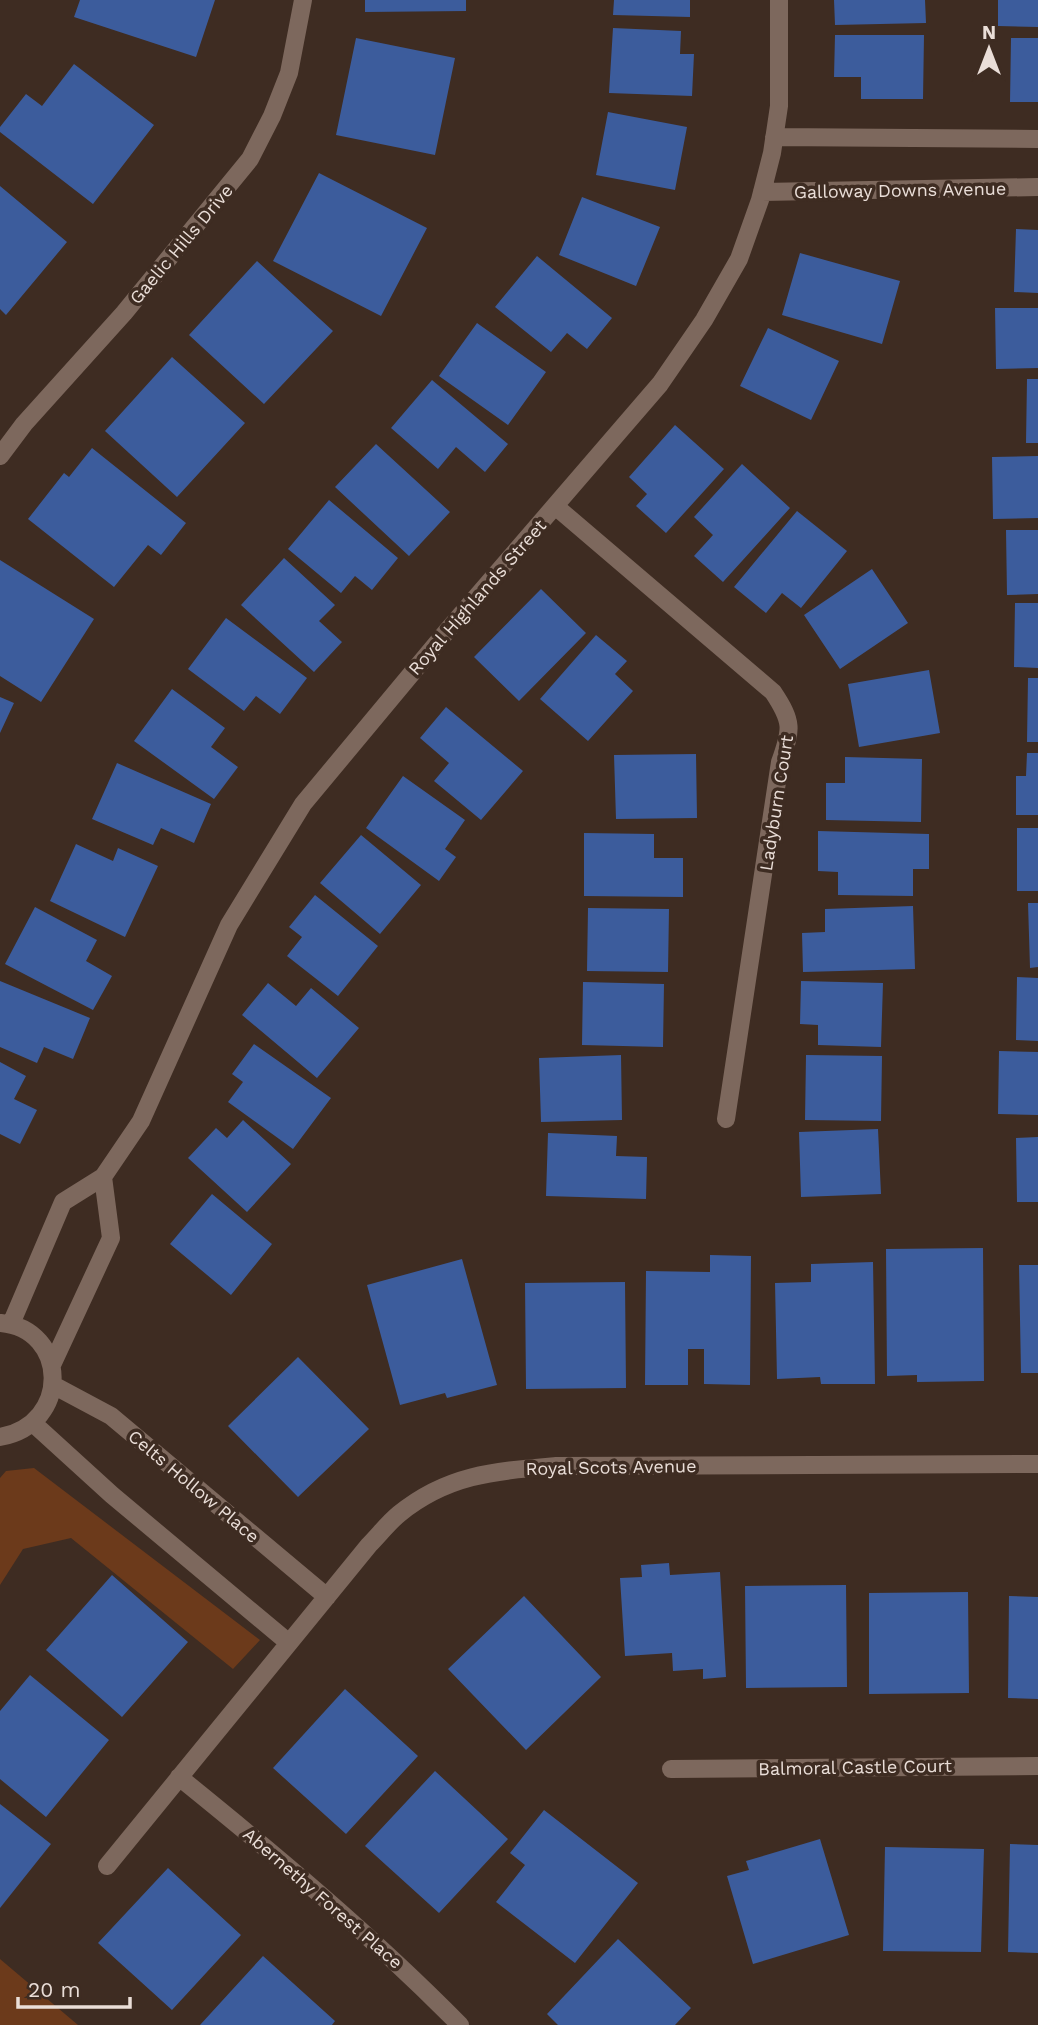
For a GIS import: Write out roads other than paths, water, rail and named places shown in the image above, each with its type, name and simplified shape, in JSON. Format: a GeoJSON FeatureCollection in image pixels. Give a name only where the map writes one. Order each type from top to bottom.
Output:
{"type":"FeatureCollection","features":[{"type":"Feature","properties":{"kind":"street","name":"Gaelic Hills Drive"},"geometry":{"type":"LineString","coordinates":[[0,456],[24,424],[132,303],[250,159],[272,116],[289,73],[303,0]]}},
{"type":"Feature","properties":{"kind":"street","name":"Royal Highlands Street"},"geometry":{"type":"LineString","coordinates":[[52,1365],[43,1347],[29,1333],[6,1323],[63,1202],[103,1177],[141,1121],[229,925],[303,804],[447,631],[660,384],[704,320],[739,259],[762,192],[779,106],[779,0]]}},
{"type":"Feature","properties":{"kind":"street"},"geometry":{"type":"LineString","coordinates":[[774,137],[1038,139]]}},
{"type":"Feature","properties":{"kind":"street","name":"Galloway Downs Avenue"},"geometry":{"type":"LineString","coordinates":[[762,192],[1038,187]]}},
{"type":"Feature","properties":{"kind":"street","name":"Ladyburn Court"},"geometry":{"type":"LineString","coordinates":[[555,506],[773,692],[788,715],[788,738],[780,762],[726,1119]]}},
{"type":"Feature","properties":{"kind":"street"},"geometry":{"type":"LineString","coordinates":[[0,1437],[16,1434],[34,1424],[50,1400],[53,1385],[52,1365],[110,1238],[103,1177]]}},
{"type":"Feature","properties":{"kind":"street","name":"Celts Hollow Place"},"geometry":{"type":"LineString","coordinates":[[53,1385],[110,1416],[327,1597]]}},
{"type":"Feature","properties":{"kind":"street"},"geometry":{"type":"LineString","coordinates":[[34,1424],[111,1495],[289,1643]]}},
{"type":"Feature","properties":{"kind":"street","name":"Royal Scots Avenue"},"geometry":{"type":"LineString","coordinates":[[107,1866],[369,1545],[398,1514],[432,1491],[465,1477],[556,1466],[1038,1464]]}},
{"type":"Feature","properties":{"kind":"street","name":"Balmoral Castle Court"},"geometry":{"type":"LineString","coordinates":[[671,1769],[1038,1766]]}},
{"type":"Feature","properties":{"kind":"street","name":"Abernethy Forest Place"},"geometry":{"type":"LineString","coordinates":[[179,1777],[303,1878],[397,1962],[460,2025]]}}]}
